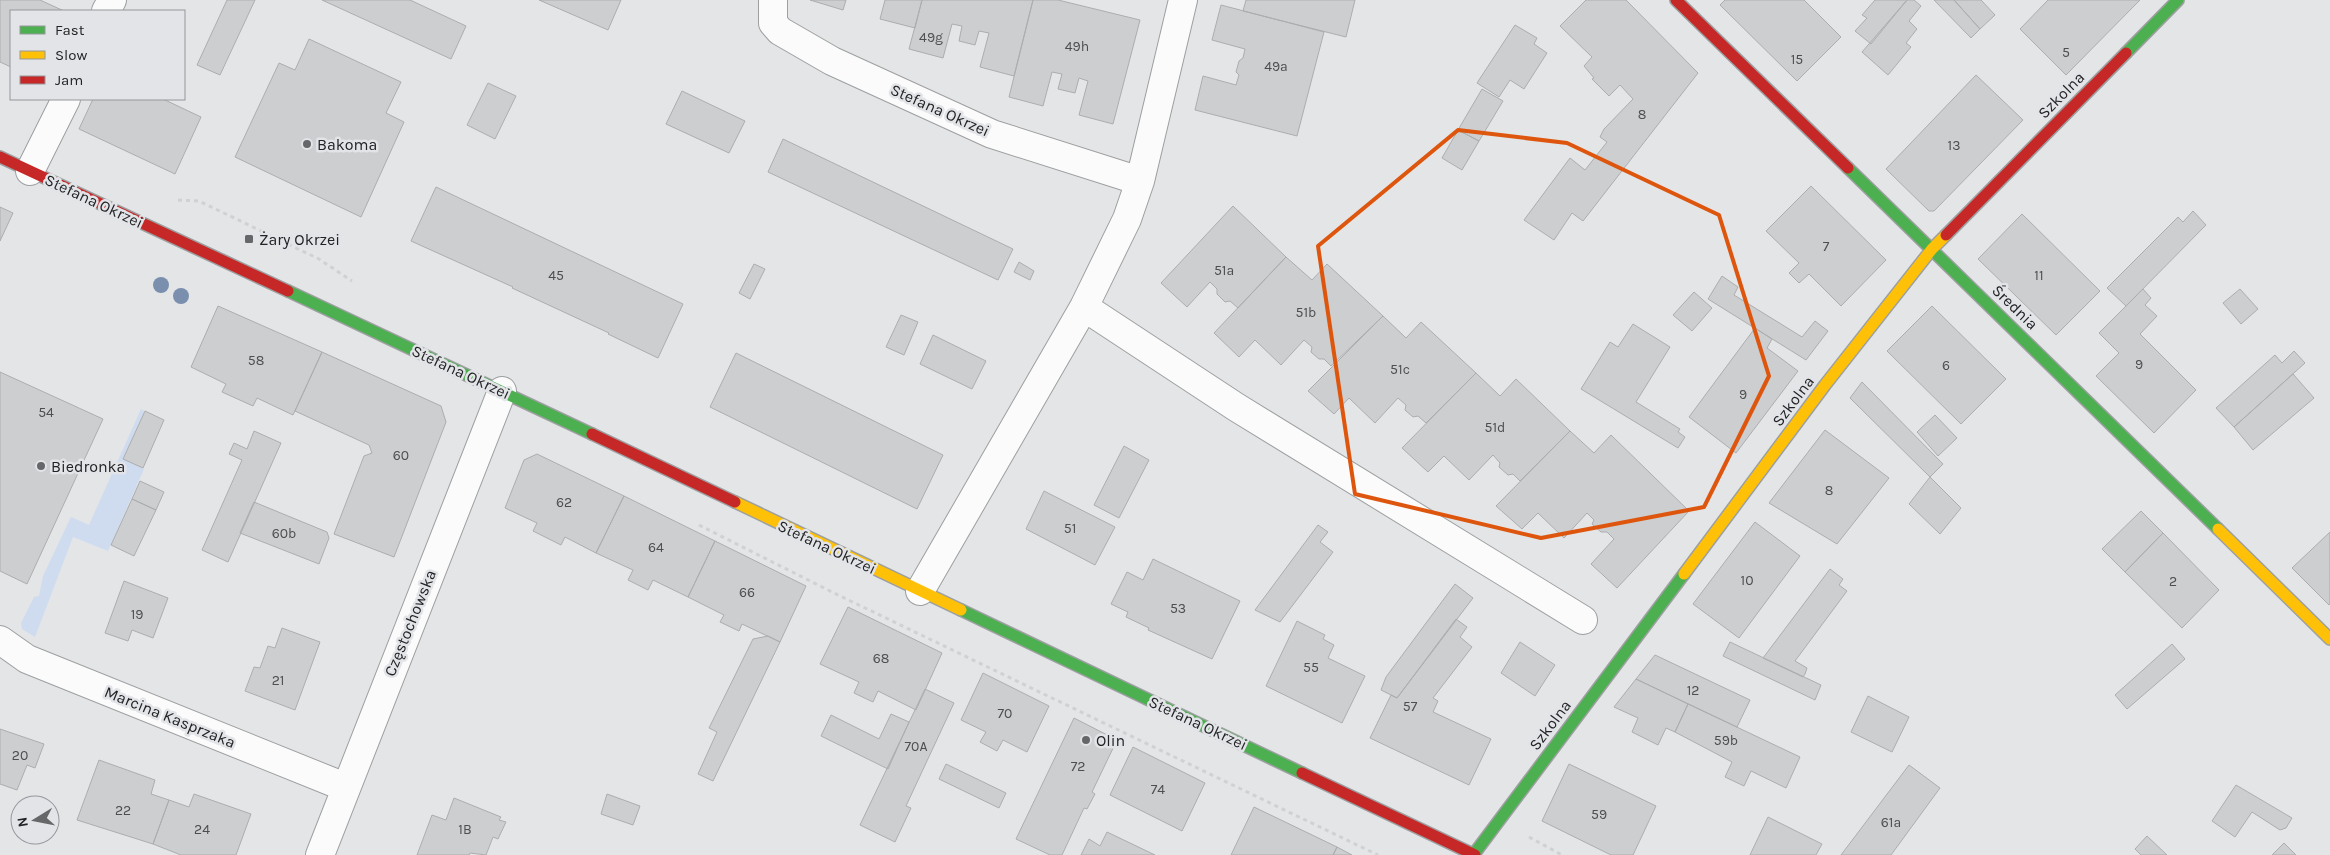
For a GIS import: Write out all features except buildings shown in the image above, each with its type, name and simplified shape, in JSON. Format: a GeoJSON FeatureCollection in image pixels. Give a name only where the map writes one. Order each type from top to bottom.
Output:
{"type":"FeatureCollection","features":[{"type":"Feature","properties":{"kind":"street","name":"Stefana Okrzei"},"geometry":{"type":"LineString","coordinates":[[773,0],[773,23],[780,31],[832,61],[992,134],[1140,181]]}},
{"type":"Feature","properties":{"kind":"street"},"geometry":{"type":"LineString","coordinates":[[920,591],[1084,307],[1127,219],[1140,181],[1183,0]]}},
{"type":"Feature","properties":{"kind":"street","name":"Średnia"},"geometry":{"type":"LineString","coordinates":[[1676,0],[2330,639]]}},
{"type":"Feature","properties":{"kind":"street","name":"Szkolna"},"geometry":{"type":"LineString","coordinates":[[1474,855],[1825,385],[1932,249],[2178,0]]}},
{"type":"Feature","properties":{"kind":"street"},"geometry":{"type":"LineString","coordinates":[[30,171],[66,100]]}},
{"type":"Feature","properties":{"kind":"street","name":"Stefana Okrzei"},"geometry":{"type":"LineString","coordinates":[[0,158],[502,391],[1474,855]]}},
{"type":"Feature","properties":{"kind":"street"},"geometry":{"type":"LineString","coordinates":[[1084,307],[1245,412],[1583,620]]}},
{"type":"Feature","properties":{"kind":"street","name":"Częstochowska"},"geometry":{"type":"LineString","coordinates":[[320,855],[345,787],[502,391]]}},
{"type":"Feature","properties":{"kind":"street","name":"Marcina Kasprzaka"},"geometry":{"type":"LineString","coordinates":[[0,640],[27,659],[345,787]]}},
{"type":"Feature","properties":{"kind":"path"},"geometry":{"type":"LineString","coordinates":[[692,522],[834,594],[1378,855]]}},
{"type":"Feature","properties":{"kind":"highlighted area"},"geometry":{"type":"Polygon","coordinates":[[[1458,130],[1567,143],[1719,215],[1769,376],[1704,507],[1541,538],[1355,494],[1318,246],[1458,130]]]}},
{"type":"Feature","properties":{"kind":"shaded area"},"geometry":{"type":"Polygon","coordinates":[[[141,409],[145,411],[123,458],[144,469],[108,551],[73,537],[35,637],[22,629],[21,623],[34,597],[39,596],[43,576],[71,517],[89,525],[141,409]]]}},
{"type":"Feature","properties":{"kind":"traffic: fast"},"geometry":{"type":"LineString","coordinates":[[2126,53],[2178,0]]}},
{"type":"Feature","properties":{"kind":"traffic: fast"},"geometry":{"type":"LineString","coordinates":[[1848,168],[2218,529]]}},
{"type":"Feature","properties":{"kind":"traffic: fast"},"geometry":{"type":"LineString","coordinates":[[288,291],[592,434]]}},
{"type":"Feature","properties":{"kind":"traffic: fast"},"geometry":{"type":"LineString","coordinates":[[1474,854],[1684,574]]}},
{"type":"Feature","properties":{"kind":"traffic: fast"},"geometry":{"type":"LineString","coordinates":[[961,610],[1302,773]]}},
{"type":"Feature","properties":{"kind":"traffic: slow"},"geometry":{"type":"LineString","coordinates":[[1684,574],[1825,385],[1932,249],[1946,235]]}},
{"type":"Feature","properties":{"kind":"traffic: slow"},"geometry":{"type":"LineString","coordinates":[[735,502],[961,610]]}},
{"type":"Feature","properties":{"kind":"traffic: slow"},"geometry":{"type":"LineString","coordinates":[[2218,529],[2330,639]]}},
{"type":"Feature","properties":{"kind":"traffic: jam"},"geometry":{"type":"LineString","coordinates":[[1676,0],[1848,168]]}},
{"type":"Feature","properties":{"kind":"traffic: jam"},"geometry":{"type":"LineString","coordinates":[[1946,235],[2126,53]]}},
{"type":"Feature","properties":{"kind":"traffic: jam"},"geometry":{"type":"LineString","coordinates":[[0,157],[288,291]]}},
{"type":"Feature","properties":{"kind":"traffic: jam"},"geometry":{"type":"LineString","coordinates":[[592,434],[735,502]]}},
{"type":"Feature","properties":{"kind":"traffic: jam"},"geometry":{"type":"LineString","coordinates":[[1302,773],[1475,855]]}},
{"type":"Feature","properties":{"kind":"place","name":"Bakoma"},"geometry":{"type":"Point","coordinates":[307,144]}},
{"type":"Feature","properties":{"kind":"place","name":"Żary Okrzei"},"geometry":{"type":"Point","coordinates":[249,239]}},
{"type":"Feature","properties":{"kind":"place","name":"Biedronka"},"geometry":{"type":"Point","coordinates":[41,466]}},
{"type":"Feature","properties":{"kind":"place","name":"Olin"},"geometry":{"type":"Point","coordinates":[1086,740]}}]}
